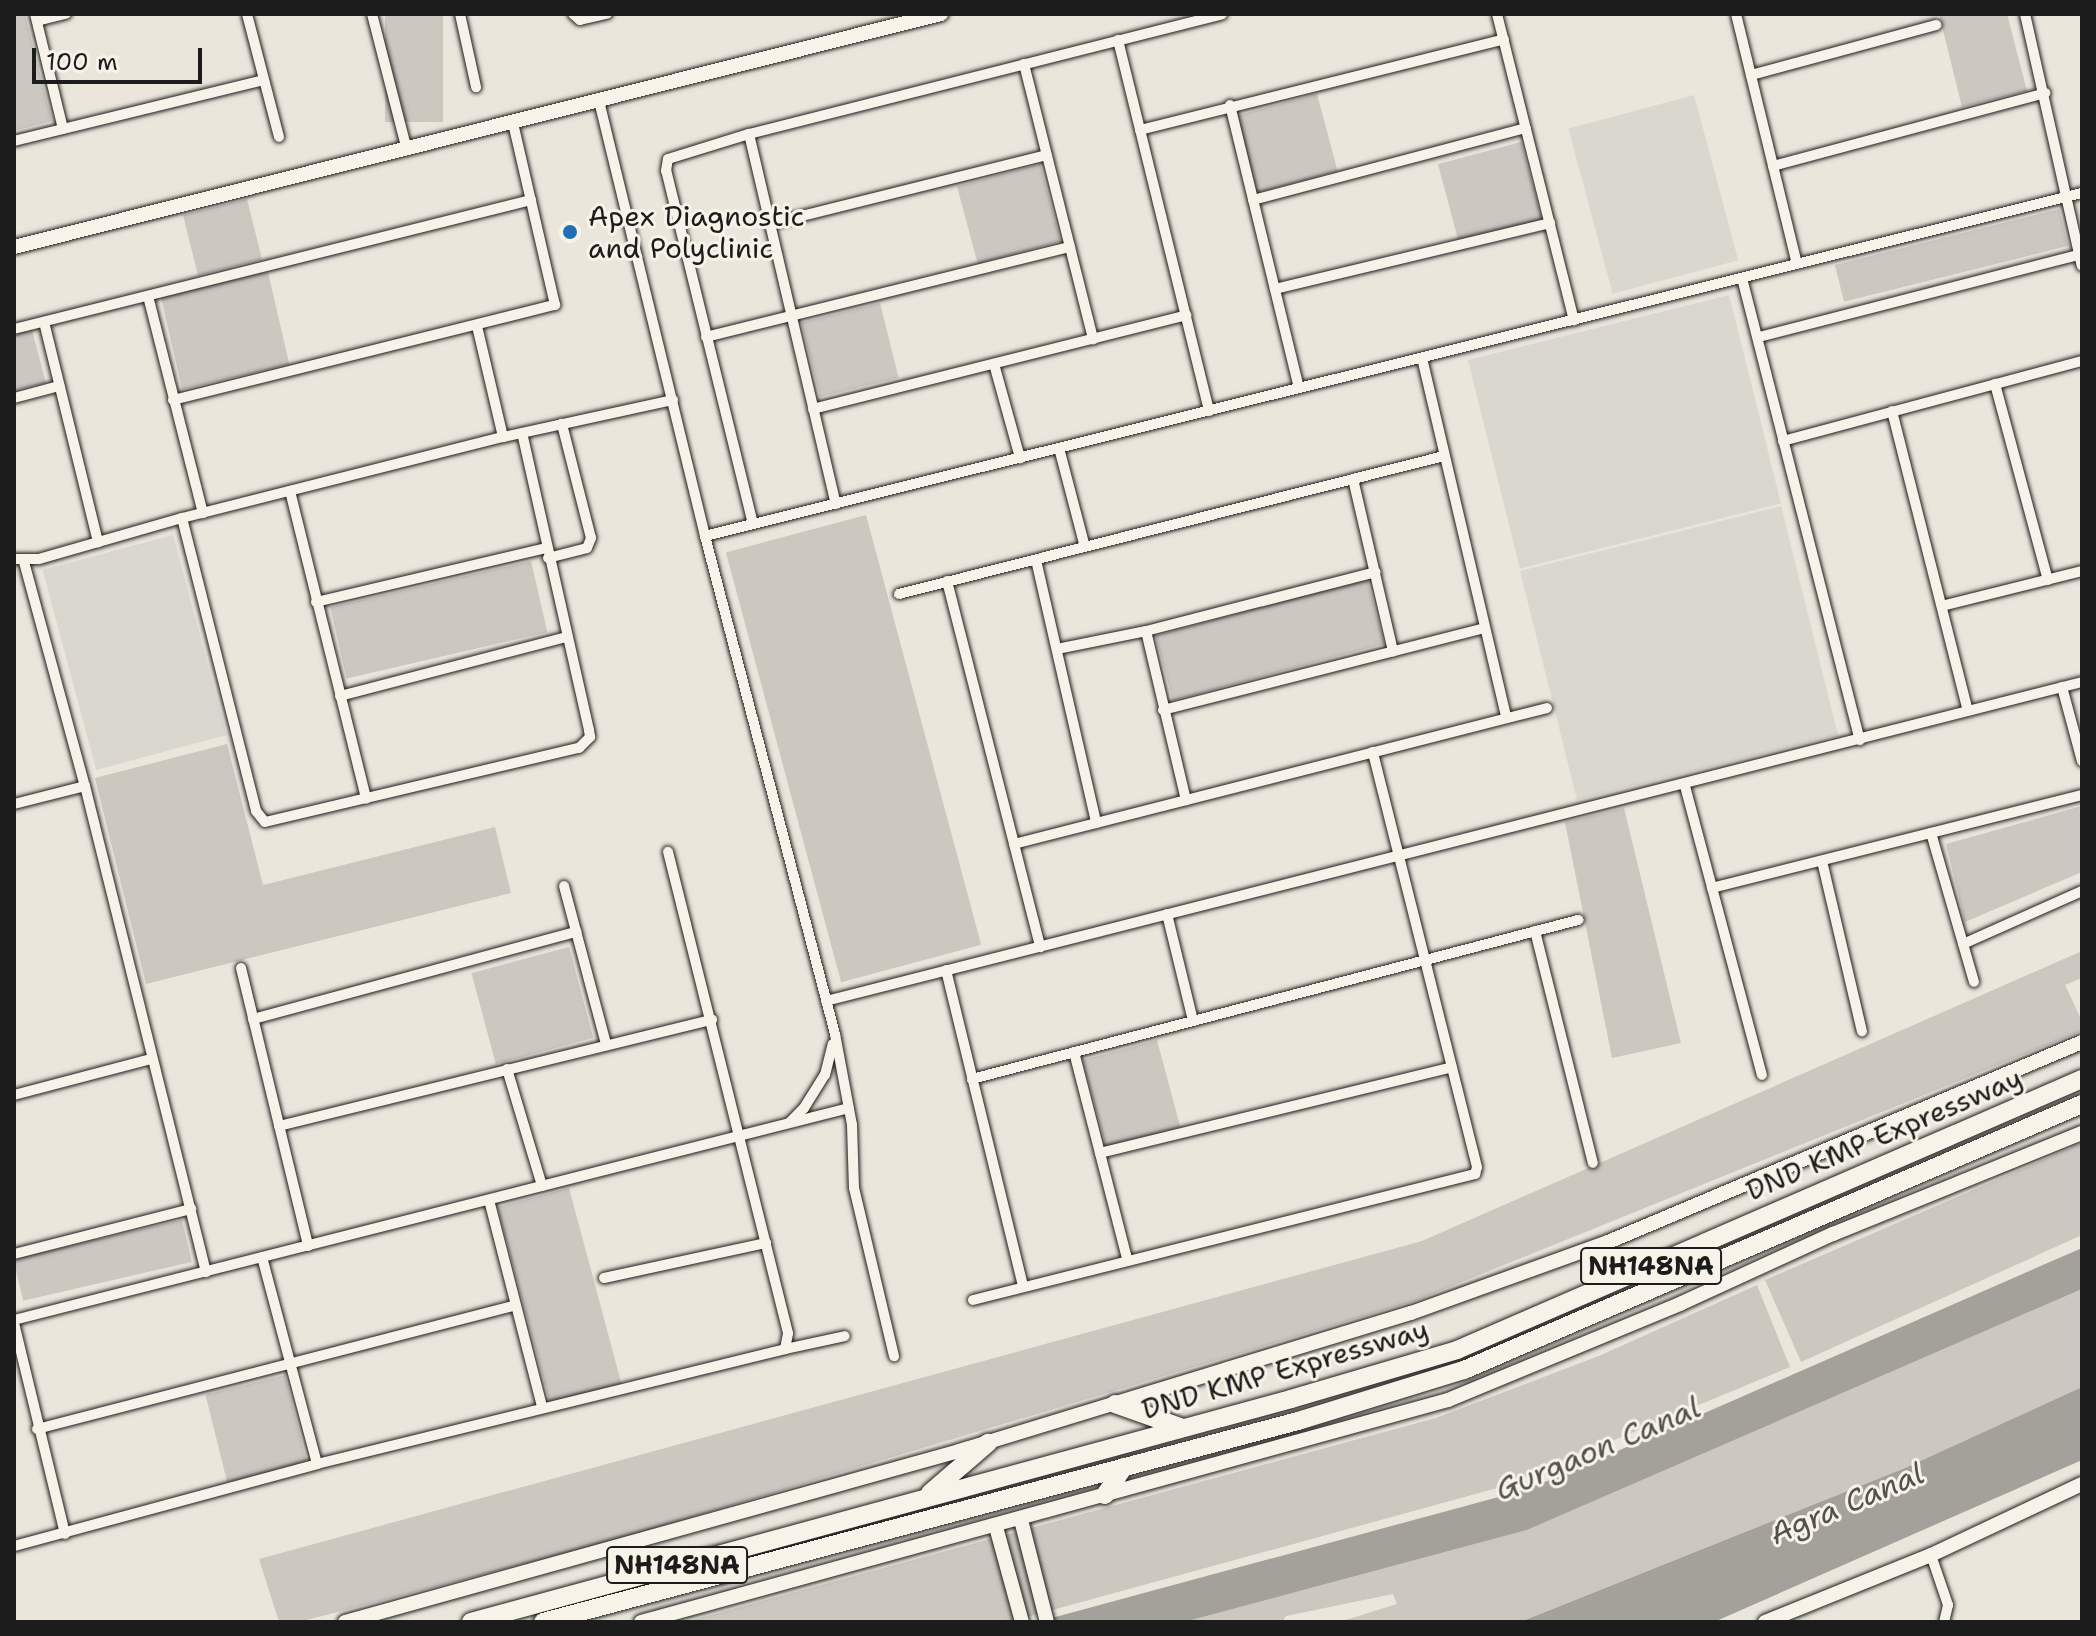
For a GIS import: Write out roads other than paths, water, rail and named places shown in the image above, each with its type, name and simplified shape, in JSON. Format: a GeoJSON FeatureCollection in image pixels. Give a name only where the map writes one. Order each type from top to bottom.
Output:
{"type":"FeatureCollection","features":[{"type":"Feature","properties":{"kind":"highway","name":"DND KMP Expressway"},"geometry":{"type":"LineString","coordinates":[[471,1622],[1291,1399],[1457,1350],[2082,1079]]}},
{"type":"Feature","properties":{"kind":"highway","name":"DND KMP Expressway"},"geometry":{"type":"LineString","coordinates":[[543,1622],[1298,1421],[1464,1370],[2082,1104]]}},
{"type":"Feature","properties":{"kind":"highway"},"geometry":{"type":"LineString","coordinates":[[1115,1404],[1180,1427]]}},
{"type":"Feature","properties":{"kind":"highway"},"geometry":{"type":"LineString","coordinates":[[925,1497],[988,1443]]}},
{"type":"Feature","properties":{"kind":"highway"},"geometry":{"type":"LineString","coordinates":[[1105,1495],[1124,1467]]}},
{"type":"Feature","properties":{"kind":"street"},"geometry":{"type":"LineString","coordinates":[[63,129],[36,17],[66,14]]}},
{"type":"Feature","properties":{"kind":"street"},"geometry":{"type":"LineString","coordinates":[[247,14],[279,137]]}},
{"type":"Feature","properties":{"kind":"street"},"geometry":{"type":"LineString","coordinates":[[372,14],[407,150]]}},
{"type":"Feature","properties":{"kind":"street"},"geometry":{"type":"LineString","coordinates":[[460,14],[476,87]]}},
{"type":"Feature","properties":{"kind":"street"},"geometry":{"type":"LineString","coordinates":[[573,14],[580,20],[607,14]]}},
{"type":"Feature","properties":{"kind":"street"},"geometry":{"type":"LineString","coordinates":[[14,247],[941,14]]}},
{"type":"Feature","properties":{"kind":"street"},"geometry":{"type":"LineString","coordinates":[[753,524],[665,165],[672,157],[749,134],[1222,14]]}},
{"type":"Feature","properties":{"kind":"street"},"geometry":{"type":"LineString","coordinates":[[1497,14],[1574,320]]}},
{"type":"Feature","properties":{"kind":"street"},"geometry":{"type":"LineString","coordinates":[[1736,14],[1797,264]]}},
{"type":"Feature","properties":{"kind":"street"},"geometry":{"type":"LineString","coordinates":[[1759,337],[2081,261],[2025,14]]}},
{"type":"Feature","properties":{"kind":"street"},"geometry":{"type":"LineString","coordinates":[[1751,75],[1936,25]]}},
{"type":"Feature","properties":{"kind":"street"},"geometry":{"type":"LineString","coordinates":[[1140,130],[1230,105],[1504,39]]}},
{"type":"Feature","properties":{"kind":"street"},"geometry":{"type":"LineString","coordinates":[[1118,40],[1209,411]]}},
{"type":"Feature","properties":{"kind":"street"},"geometry":{"type":"LineString","coordinates":[[1024,64],[1093,339]]}},
{"type":"Feature","properties":{"kind":"street"},"geometry":{"type":"LineString","coordinates":[[14,141],[264,80]]}},
{"type":"Feature","properties":{"kind":"street"},"geometry":{"type":"LineString","coordinates":[[1773,166],[2045,93]]}},
{"type":"Feature","properties":{"kind":"street"},"geometry":{"type":"LineString","coordinates":[[599,101],[705,536],[835,1034],[849,1108],[854,1188],[894,1356]]}},
{"type":"Feature","properties":{"kind":"street"},"geometry":{"type":"LineString","coordinates":[[1230,105],[1299,388]]}},
{"type":"Feature","properties":{"kind":"street"},"geometry":{"type":"LineString","coordinates":[[173,400],[550,307],[556,301],[513,123]]}},
{"type":"Feature","properties":{"kind":"street"},"geometry":{"type":"LineString","coordinates":[[1253,200],[1526,128]]}},
{"type":"Feature","properties":{"kind":"street"},"geometry":{"type":"LineString","coordinates":[[749,134],[836,504]]}},
{"type":"Feature","properties":{"kind":"street"},"geometry":{"type":"LineString","coordinates":[[770,224],[1047,155]]}},
{"type":"Feature","properties":{"kind":"street"},"geometry":{"type":"LineString","coordinates":[[705,536],[2082,193]]}},
{"type":"Feature","properties":{"kind":"street"},"geometry":{"type":"LineString","coordinates":[[14,329],[531,200]]}},
{"type":"Feature","properties":{"kind":"street"},"geometry":{"type":"LineString","coordinates":[[1275,289],[1550,223]]}},
{"type":"Feature","properties":{"kind":"street"},"geometry":{"type":"LineString","coordinates":[[706,337],[1070,247]]}},
{"type":"Feature","properties":{"kind":"street"},"geometry":{"type":"LineString","coordinates":[[1742,278],[1860,740]]}},
{"type":"Feature","properties":{"kind":"street"},"geometry":{"type":"LineString","coordinates":[[148,296],[203,513]]}},
{"type":"Feature","properties":{"kind":"street"},"geometry":{"type":"LineString","coordinates":[[813,409],[1186,315]]}},
{"type":"Feature","properties":{"kind":"street"},"geometry":{"type":"LineString","coordinates":[[44,322],[98,542]]}},
{"type":"Feature","properties":{"kind":"street"},"geometry":{"type":"LineString","coordinates":[[477,326],[503,437]]}},
{"type":"Feature","properties":{"kind":"street"},"geometry":{"type":"LineString","coordinates":[[1422,358],[1506,717]]}},
{"type":"Feature","properties":{"kind":"street"},"geometry":{"type":"LineString","coordinates":[[1783,441],[2082,361]]}},
{"type":"Feature","properties":{"kind":"street"},"geometry":{"type":"LineString","coordinates":[[994,364],[1020,458]]}},
{"type":"Feature","properties":{"kind":"street"},"geometry":{"type":"LineString","coordinates":[[1995,384],[2048,580]]}},
{"type":"Feature","properties":{"kind":"street"},"geometry":{"type":"LineString","coordinates":[[14,398],[59,386]]}},
{"type":"Feature","properties":{"kind":"street"},"geometry":{"type":"LineString","coordinates":[[206,1272],[85,786],[19,560],[503,437],[673,400]]}},
{"type":"Feature","properties":{"kind":"street"},"geometry":{"type":"LineString","coordinates":[[1892,411],[1968,711]]}},
{"type":"Feature","properties":{"kind":"street"},"geometry":{"type":"LineString","coordinates":[[316,602],[547,553],[587,548],[591,538],[562,424]]}},
{"type":"Feature","properties":{"kind":"street"},"geometry":{"type":"LineString","coordinates":[[182,518],[258,817],[274,822],[586,744],[589,730],[522,433]]}},
{"type":"Feature","properties":{"kind":"street"},"geometry":{"type":"LineString","coordinates":[[1059,448],[1085,547]]}},
{"type":"Feature","properties":{"kind":"street"},"geometry":{"type":"LineString","coordinates":[[899,594],[1444,456]]}},
{"type":"Feature","properties":{"kind":"street"},"geometry":{"type":"LineString","coordinates":[[1353,479],[1393,651]]}},
{"type":"Feature","properties":{"kind":"street"},"geometry":{"type":"LineString","coordinates":[[290,491],[366,799]]}},
{"type":"Feature","properties":{"kind":"street"},"geometry":{"type":"LineString","coordinates":[[1036,560],[1096,823]]}},
{"type":"Feature","properties":{"kind":"street"},"geometry":{"type":"LineString","coordinates":[[1942,606],[2082,571]]}},
{"type":"Feature","properties":{"kind":"street"},"geometry":{"type":"LineString","coordinates":[[1057,649],[1146,631],[1376,572]]}},
{"type":"Feature","properties":{"kind":"street"},"geometry":{"type":"LineString","coordinates":[[947,581],[1040,947]]}},
{"type":"Feature","properties":{"kind":"street"},"geometry":{"type":"LineString","coordinates":[[1163,710],[1484,628]]}},
{"type":"Feature","properties":{"kind":"street"},"geometry":{"type":"LineString","coordinates":[[1146,631],[1186,800]]}},
{"type":"Feature","properties":{"kind":"street"},"geometry":{"type":"LineString","coordinates":[[340,696],[566,637]]}},
{"type":"Feature","properties":{"kind":"street"},"geometry":{"type":"LineString","coordinates":[[826,1001],[1399,855],[1685,786],[2082,682]]}},
{"type":"Feature","properties":{"kind":"street"},"geometry":{"type":"LineString","coordinates":[[2062,687],[2082,761]]}},
{"type":"Feature","properties":{"kind":"street"},"geometry":{"type":"LineString","coordinates":[[1014,844],[1547,708]]}},
{"type":"Feature","properties":{"kind":"street"},"geometry":{"type":"LineString","coordinates":[[973,1300],[1475,1174],[1477,1167],[1373,752]]}},
{"type":"Feature","properties":{"kind":"street"},"geometry":{"type":"LineString","coordinates":[[14,804],[85,786]]}},
{"type":"Feature","properties":{"kind":"street"},"geometry":{"type":"LineString","coordinates":[[1685,786],[1762,1075]]}},
{"type":"Feature","properties":{"kind":"street"},"geometry":{"type":"LineString","coordinates":[[1712,888],[2082,795]]}},
{"type":"Feature","properties":{"kind":"street"},"geometry":{"type":"LineString","coordinates":[[1931,833],[1974,982]]}},
{"type":"Feature","properties":{"kind":"street"},"geometry":{"type":"LineString","coordinates":[[668,852],[788,1333],[785,1349]]}},
{"type":"Feature","properties":{"kind":"street"},"geometry":{"type":"LineString","coordinates":[[1822,861],[1862,1031]]}},
{"type":"Feature","properties":{"kind":"street"},"geometry":{"type":"LineString","coordinates":[[564,886],[606,1044]]}},
{"type":"Feature","properties":{"kind":"street"},"geometry":{"type":"LineString","coordinates":[[1963,944],[2082,891]]}},
{"type":"Feature","properties":{"kind":"street"},"geometry":{"type":"LineString","coordinates":[[1167,914],[1193,1021]]}},
{"type":"Feature","properties":{"kind":"street"},"geometry":{"type":"LineString","coordinates":[[972,1079],[1578,920]]}},
{"type":"Feature","properties":{"kind":"street"},"geometry":{"type":"LineString","coordinates":[[1535,931],[1593,1163]]}},
{"type":"Feature","properties":{"kind":"street"},"geometry":{"type":"LineString","coordinates":[[253,1019],[576,932]]}},
{"type":"Feature","properties":{"kind":"street"},"geometry":{"type":"LineString","coordinates":[[241,968],[308,1246]]}},
{"type":"Feature","properties":{"kind":"street"},"geometry":{"type":"LineString","coordinates":[[946,970],[1023,1287]]}},
{"type":"Feature","properties":{"kind":"street"},"geometry":{"type":"LineString","coordinates":[[279,1126],[712,1020]]}},
{"type":"Feature","properties":{"kind":"street"},"geometry":{"type":"LineString","coordinates":[[788,1124],[804,1108],[825,1075],[835,1034]]}},
{"type":"Feature","properties":{"kind":"street"},"geometry":{"type":"LineString","coordinates":[[345,1622],[988,1443],[1411,1313],[1608,1242],[2082,1042]]}},
{"type":"Feature","properties":{"kind":"street"},"geometry":{"type":"LineString","coordinates":[[1074,1052],[1127,1259]]}},
{"type":"Feature","properties":{"kind":"street"},"geometry":{"type":"LineString","coordinates":[[14,1095],[151,1059]]}},
{"type":"Feature","properties":{"kind":"street"},"geometry":{"type":"LineString","coordinates":[[1100,1153],[1452,1067]]}},
{"type":"Feature","properties":{"kind":"street"},"geometry":{"type":"LineString","coordinates":[[507,1069],[542,1186]]}},
{"type":"Feature","properties":{"kind":"street"},"geometry":{"type":"LineString","coordinates":[[65,1534],[37,1429],[14,1322],[849,1108]]}},
{"type":"Feature","properties":{"kind":"street"},"geometry":{"type":"LineString","coordinates":[[641,1622],[996,1527],[1448,1400],[1682,1303],[1833,1234],[2082,1133]]}},
{"type":"Feature","properties":{"kind":"street"},"geometry":{"type":"LineString","coordinates":[[489,1200],[542,1407]]}},
{"type":"Feature","properties":{"kind":"street"},"geometry":{"type":"LineString","coordinates":[[14,1254],[191,1209]]}},
{"type":"Feature","properties":{"kind":"street"},"geometry":{"type":"LineString","coordinates":[[604,1278],[766,1243]]}},
{"type":"Feature","properties":{"kind":"street"},"geometry":{"type":"LineString","coordinates":[[262,1257],[317,1464]]}},
{"type":"Feature","properties":{"kind":"street"},"geometry":{"type":"LineString","coordinates":[[37,1429],[515,1305]]}},
{"type":"Feature","properties":{"kind":"street"},"geometry":{"type":"LineString","coordinates":[[14,1546],[542,1407],[845,1336]]}},
{"type":"Feature","properties":{"kind":"street"},"geometry":{"type":"LineString","coordinates":[[1765,1622],[1931,1555],[2082,1484]]}},
{"type":"Feature","properties":{"kind":"street"},"geometry":{"type":"LineString","coordinates":[[1021,1520],[1047,1622]]}},
{"type":"Feature","properties":{"kind":"street"},"geometry":{"type":"LineString","coordinates":[[996,1527],[1020,1617]]}},
{"type":"Feature","properties":{"kind":"street"},"geometry":{"type":"LineString","coordinates":[[1931,1555],[1946,1593],[1948,1605],[1944,1622]]}},
{"type":"Feature","properties":{"kind":"water"},"geometry":{"type":"Polygon","coordinates":[[[2082,1248],[2082,1289],[1527,1530],[1184,1622],[1037,1622],[1506,1495],[1556,1478],[2082,1248]]]}},
{"type":"Feature","properties":{"kind":"water","name":"Agra Canal"},"geometry":{"type":"Polygon","coordinates":[[[2082,1387],[2082,1460],[1714,1622],[1520,1622],[1905,1468],[2082,1387]]]}},
{"type":"Feature","properties":{"kind":"place","name":"Apex Diagnostic and Polyclinic"},"geometry":{"type":"Point","coordinates":[570,232]}},
{"type":"Feature","properties":{"kind":"water label","name":"Gurgaon Canal"},"geometry":{"type":"Point","coordinates":[1598,1449]}}]}
